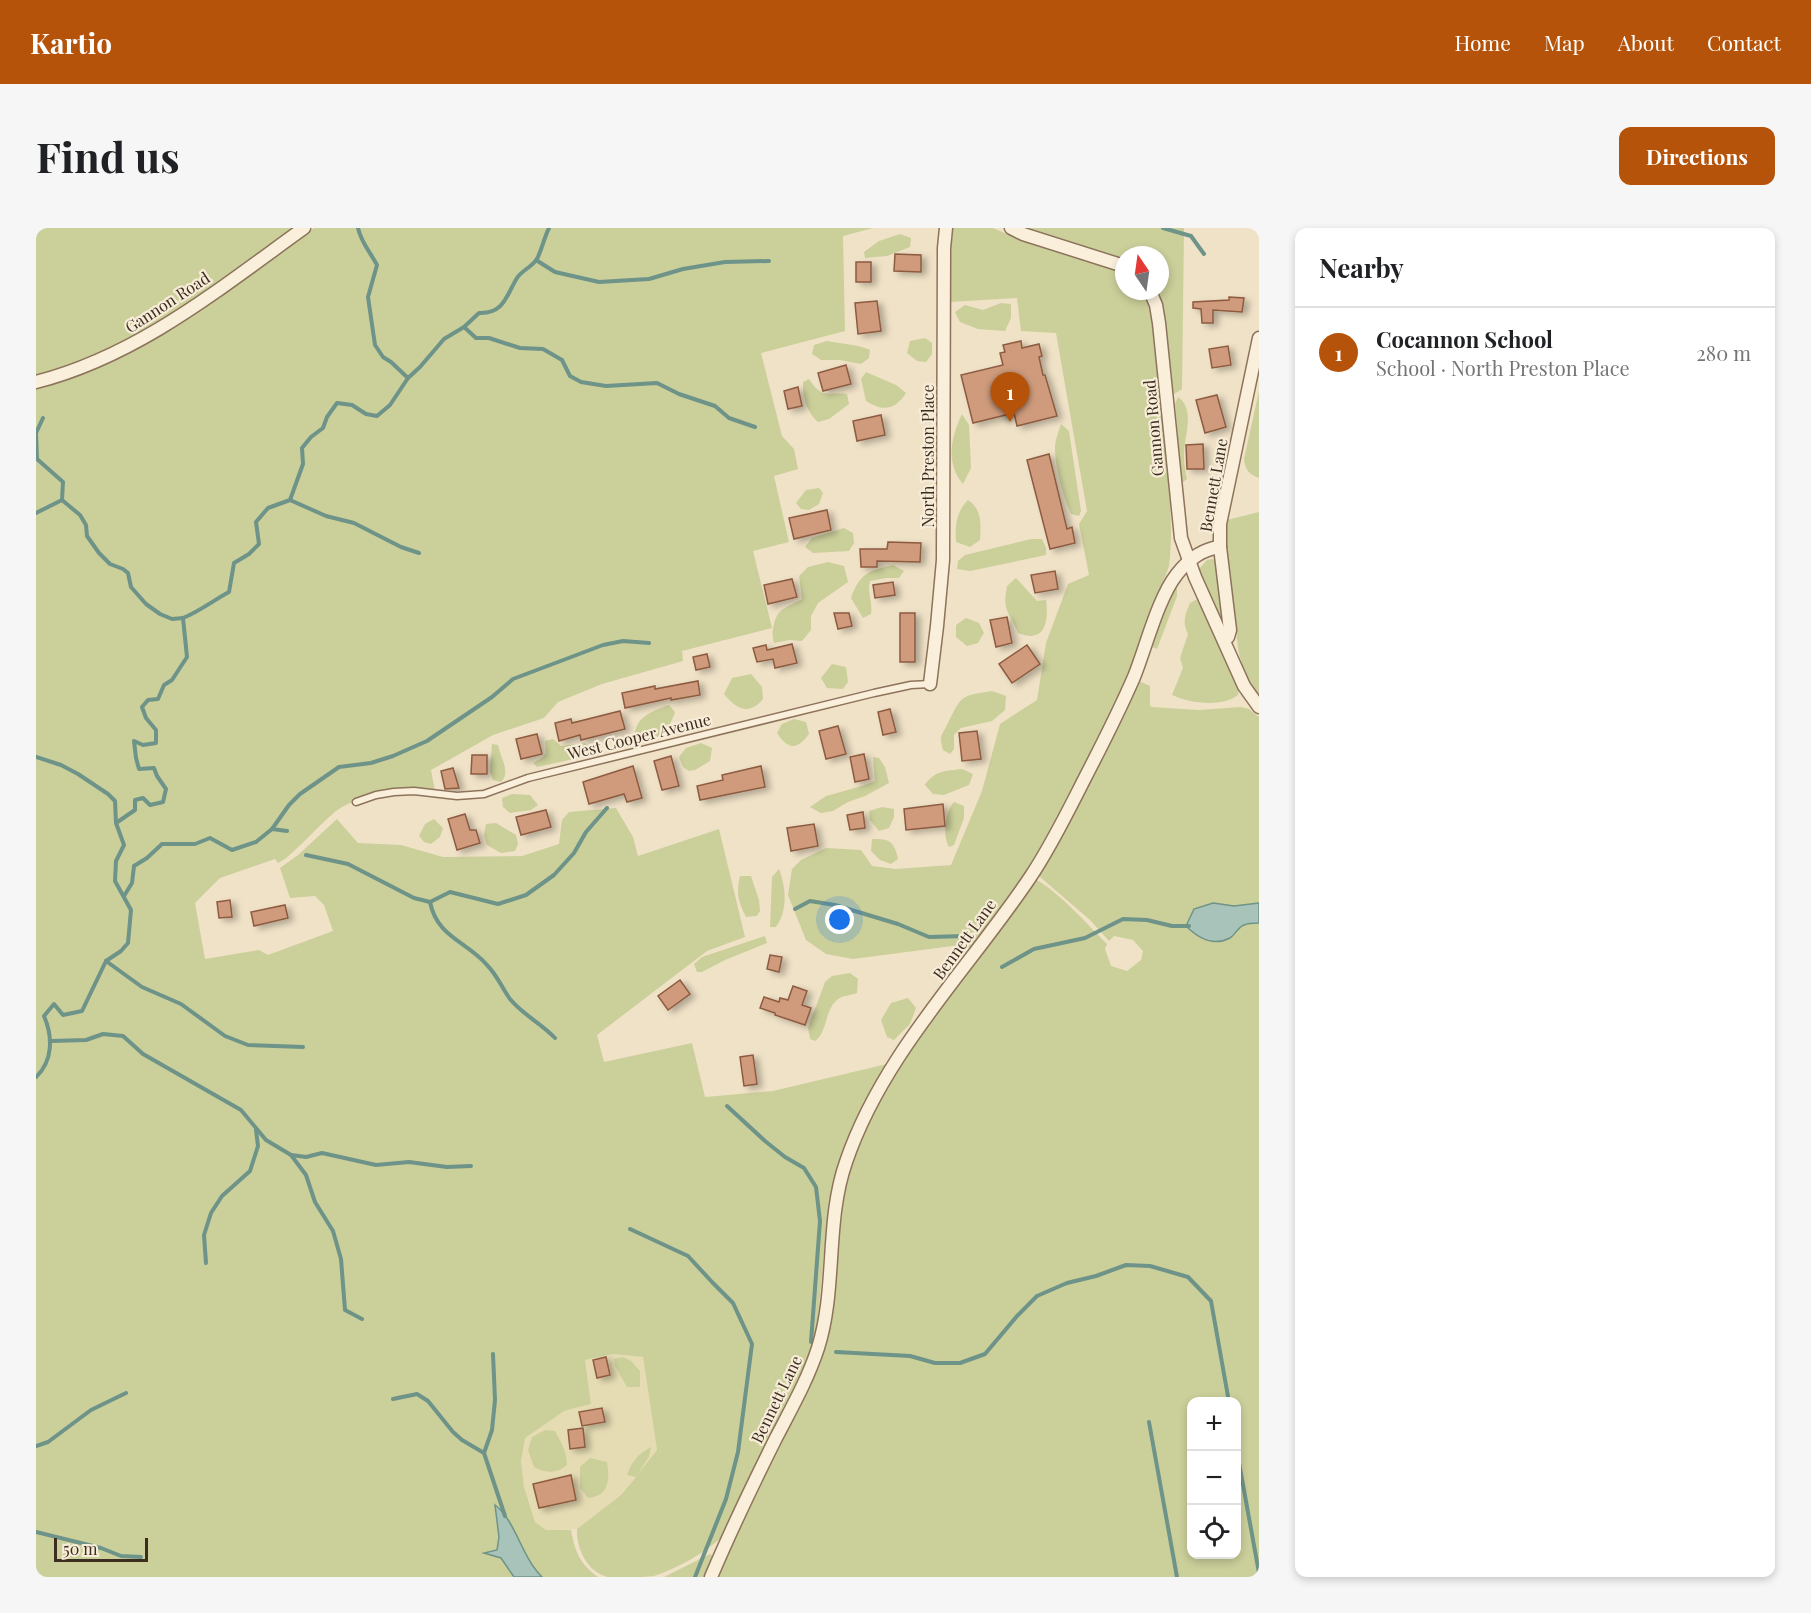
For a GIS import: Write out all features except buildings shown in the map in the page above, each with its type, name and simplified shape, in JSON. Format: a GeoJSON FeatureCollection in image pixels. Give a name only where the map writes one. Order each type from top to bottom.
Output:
{"type":"FeatureCollection","features":[{"type":"Feature","properties":{"kind":"street","name":"Gannon Road"},"geometry":{"type":"LineString","coordinates":[[36,382],[87,366],[145,338],[187,312],[304,228]]}},
{"type":"Feature","properties":{"kind":"street","name":"North Preston Place"},"geometry":{"type":"LineString","coordinates":[[930,684],[938,626],[943,560],[944,248],[946,228]]}},
{"type":"Feature","properties":{"kind":"street"},"geometry":{"type":"LineString","coordinates":[[1011,228],[1023,234],[1115,263]]}},
{"type":"Feature","properties":{"kind":"street","name":"Gannon Road"},"geometry":{"type":"LineString","coordinates":[[1153,300],[1159,323],[1181,538],[1189,562],[1224,640]]}},
{"type":"Feature","properties":{"kind":"street","name":"Bennett Lane"},"geometry":{"type":"LineString","coordinates":[[711,1577],[759,1472],[810,1371],[819,1346],[836,1202],[846,1162],[865,1118],[893,1066],[1032,874],[1103,742],[1133,678],[1168,587],[1178,573],[1199,553],[1220,547],[1220,524],[1259,338]]}},
{"type":"Feature","properties":{"kind":"street"},"geometry":{"type":"LineString","coordinates":[[1220,547],[1230,630],[1228,637],[1224,640],[1244,686],[1259,707]]}},
{"type":"Feature","properties":{"kind":"lane","name":"West Cooper Avenue"},"geometry":{"type":"LineString","coordinates":[[356,802],[394,792],[414,791],[457,796],[484,794],[528,778],[608,758],[874,693],[911,685],[930,684]]}},
{"type":"Feature","properties":{"kind":"shaded area"},"geometry":{"type":"Polygon","coordinates":[[[613,1354],[643,1357],[657,1450],[621,1495],[577,1529],[546,1531],[535,1522],[524,1487],[521,1461],[524,1438],[564,1411],[591,1404],[585,1360],[613,1354]]]}},
{"type":"Feature","properties":{"kind":"green space"},"geometry":{"type":"Polygon","coordinates":[[[36,228],[293,228],[202,293],[139,333],[72,365],[36,376],[36,228]]]}},
{"type":"Feature","properties":{"kind":"green space"},"geometry":{"type":"Polygon","coordinates":[[[314,228],[873,228],[843,236],[845,331],[761,353],[782,436],[794,449],[798,469],[774,476],[789,542],[753,551],[772,628],[682,651],[683,661],[602,684],[558,702],[544,718],[493,735],[431,770],[435,791],[411,790],[384,793],[346,805],[329,817],[285,859],[278,863],[275,859],[220,878],[195,903],[205,959],[259,950],[268,955],[333,931],[324,905],[315,896],[290,898],[280,868],[298,855],[337,819],[358,843],[401,845],[443,857],[522,856],[559,844],[562,820],[569,812],[616,808],[633,837],[638,856],[719,829],[745,937],[707,951],[597,1035],[604,1062],[692,1043],[705,1097],[773,1091],[887,1064],[859,1116],[831,1198],[815,1338],[805,1368],[723,1536],[691,1559],[654,1576],[608,1577],[589,1565],[578,1544],[577,1529],[621,1495],[636,1477],[627,1475],[636,1458],[651,1447],[649,1457],[637,1475],[657,1450],[643,1357],[613,1354],[585,1360],[591,1404],[564,1411],[525,1438],[521,1461],[524,1487],[535,1522],[546,1530],[571,1530],[579,1557],[598,1577],[36,1577],[36,388],[112,361],[182,322],[314,228]]]}},
{"type":"Feature","properties":{"kind":"green space"},"geometry":{"type":"Polygon","coordinates":[[[953,228],[993,228],[1033,245],[1099,263],[1115,270],[1115,300],[1146,300],[1155,336],[1168,474],[1171,530],[1169,566],[1128,676],[1093,753],[1026,874],[971,949],[960,945],[853,959],[826,954],[806,940],[788,895],[792,869],[801,860],[826,848],[861,850],[872,866],[896,869],[951,865],[982,791],[1000,724],[1037,700],[1046,643],[1068,584],[1089,575],[1079,524],[1087,511],[1056,333],[1021,331],[1017,298],[949,302],[950,249],[953,228]]]}},
{"type":"Feature","properties":{"kind":"green space"},"geometry":{"type":"Polygon","coordinates":[[[1026,228],[1184,228],[1182,389],[1171,396],[1157,300],[1169,300],[1169,246],[1115,246],[1115,256],[1026,228]]]}},
{"type":"Feature","properties":{"kind":"green space"},"geometry":{"type":"Polygon","coordinates":[[[900,234],[911,238],[910,247],[887,256],[865,258],[864,252],[879,241],[900,234]]]}},
{"type":"Feature","properties":{"kind":"green space"},"geometry":{"type":"Polygon","coordinates":[[[1001,303],[1011,304],[1011,318],[1005,331],[978,329],[960,322],[955,312],[965,305],[983,310],[1001,303]]]}},
{"type":"Feature","properties":{"kind":"green space"},"geometry":{"type":"Polygon","coordinates":[[[925,338],[932,343],[932,354],[926,362],[917,361],[907,353],[910,341],[925,338]]]}},
{"type":"Feature","properties":{"kind":"green space"},"geometry":{"type":"Polygon","coordinates":[[[827,341],[870,350],[869,358],[861,364],[840,360],[821,360],[812,354],[814,345],[827,341]]]}},
{"type":"Feature","properties":{"kind":"green space"},"geometry":{"type":"Polygon","coordinates":[[[866,372],[896,385],[906,393],[898,403],[888,408],[872,405],[866,401],[861,379],[866,372]]]}},
{"type":"Feature","properties":{"kind":"green space"},"geometry":{"type":"Polygon","coordinates":[[[809,379],[821,392],[847,394],[849,404],[829,419],[818,422],[808,409],[804,398],[803,382],[809,379]]]}},
{"type":"Feature","properties":{"kind":"green space"},"geometry":{"type":"Polygon","coordinates":[[[1259,391],[1259,478],[1248,471],[1244,459],[1259,391]]]}},
{"type":"Feature","properties":{"kind":"green space"},"geometry":{"type":"Polygon","coordinates":[[[1178,397],[1187,409],[1188,416],[1184,455],[1187,479],[1182,483],[1175,404],[1178,397]]]}},
{"type":"Feature","properties":{"kind":"green space"},"geometry":{"type":"Polygon","coordinates":[[[962,414],[969,425],[971,468],[963,484],[957,476],[952,459],[955,432],[962,414]]]}},
{"type":"Feature","properties":{"kind":"green space"},"geometry":{"type":"Polygon","coordinates":[[[1061,424],[1069,431],[1081,511],[1079,516],[1071,514],[1058,473],[1055,445],[1061,424]]]}},
{"type":"Feature","properties":{"kind":"green space"},"geometry":{"type":"Polygon","coordinates":[[[819,488],[823,493],[819,504],[809,510],[801,509],[796,503],[806,490],[819,488]]]}},
{"type":"Feature","properties":{"kind":"green space"},"geometry":{"type":"Polygon","coordinates":[[[968,500],[976,508],[980,523],[980,540],[970,547],[956,542],[956,525],[959,514],[968,500]]]}},
{"type":"Feature","properties":{"kind":"green space"},"geometry":{"type":"Polygon","coordinates":[[[1259,512],[1259,697],[1248,680],[1239,654],[1225,528],[1227,520],[1259,512]]]}},
{"type":"Feature","properties":{"kind":"green space"},"geometry":{"type":"Polygon","coordinates":[[[844,528],[853,533],[854,543],[849,551],[813,553],[805,547],[812,538],[844,528]]]}},
{"type":"Feature","properties":{"kind":"green space"},"geometry":{"type":"Polygon","coordinates":[[[1031,539],[1042,539],[1046,555],[970,571],[957,569],[958,561],[965,555],[1031,539]]]}},
{"type":"Feature","properties":{"kind":"green space"},"geometry":{"type":"Polygon","coordinates":[[[1212,559],[1216,563],[1223,623],[1199,569],[1207,560],[1212,559]]]}},
{"type":"Feature","properties":{"kind":"green space"},"geometry":{"type":"Polygon","coordinates":[[[828,562],[844,566],[848,582],[818,603],[811,616],[811,630],[802,641],[790,640],[774,643],[773,629],[778,614],[802,599],[799,576],[808,567],[828,562]]]}},
{"type":"Feature","properties":{"kind":"green space"},"geometry":{"type":"Polygon","coordinates":[[[893,565],[904,571],[899,578],[870,581],[871,614],[863,618],[851,598],[858,583],[871,571],[893,565]]]}},
{"type":"Feature","properties":{"kind":"green space"},"geometry":{"type":"Polygon","coordinates":[[[1016,578],[1037,601],[1046,600],[1046,623],[1040,633],[1034,636],[1018,633],[1007,611],[1005,602],[1007,586],[1016,578]]]}},
{"type":"Feature","properties":{"kind":"green space"},"geometry":{"type":"Polygon","coordinates":[[[1177,588],[1177,596],[1157,649],[1150,646],[1170,594],[1177,588]]]}},
{"type":"Feature","properties":{"kind":"green space"},"geometry":{"type":"Polygon","coordinates":[[[1199,598],[1239,691],[1238,695],[1223,702],[1196,702],[1172,695],[1183,668],[1180,658],[1188,634],[1185,626],[1186,615],[1190,603],[1199,598]]]}},
{"type":"Feature","properties":{"kind":"green space"},"geometry":{"type":"Polygon","coordinates":[[[966,618],[979,623],[984,633],[978,643],[967,646],[956,637],[956,625],[966,618]]]}},
{"type":"Feature","properties":{"kind":"green space"},"geometry":{"type":"Polygon","coordinates":[[[832,664],[846,667],[848,682],[843,689],[827,688],[821,678],[832,664]]]}},
{"type":"Feature","properties":{"kind":"green space"},"geometry":{"type":"Polygon","coordinates":[[[751,674],[762,687],[763,699],[753,708],[738,707],[724,694],[732,678],[751,674]]]}},
{"type":"Feature","properties":{"kind":"green space"},"geometry":{"type":"Polygon","coordinates":[[[1137,680],[1150,686],[1150,706],[1152,707],[1199,710],[1241,707],[1249,709],[1259,717],[1259,1577],[718,1577],[826,1345],[842,1205],[851,1166],[870,1120],[897,1070],[1036,880],[1063,900],[1107,944],[1105,949],[1111,966],[1127,971],[1141,960],[1143,951],[1133,940],[1114,936],[1109,941],[1090,920],[1038,873],[1137,680]]]}},
{"type":"Feature","properties":{"kind":"green space"},"geometry":{"type":"Polygon","coordinates":[[[992,691],[1006,696],[1005,710],[992,721],[961,728],[954,735],[954,749],[950,754],[943,750],[941,736],[963,698],[992,691]]]}},
{"type":"Feature","properties":{"kind":"green space"},"geometry":{"type":"Polygon","coordinates":[[[669,705],[675,712],[665,731],[650,740],[635,740],[635,732],[640,721],[649,713],[669,705]]]}},
{"type":"Feature","properties":{"kind":"green space"},"geometry":{"type":"Polygon","coordinates":[[[794,719],[806,722],[809,734],[793,746],[785,743],[777,733],[782,724],[794,719]]]}},
{"type":"Feature","properties":{"kind":"green space"},"geometry":{"type":"Polygon","coordinates":[[[553,739],[561,746],[585,743],[590,748],[583,757],[537,767],[533,763],[546,753],[545,741],[553,739]]]}},
{"type":"Feature","properties":{"kind":"green space"},"geometry":{"type":"Polygon","coordinates":[[[701,743],[712,748],[710,761],[689,771],[683,767],[679,757],[686,748],[701,743]]]}},
{"type":"Feature","properties":{"kind":"green space"},"geometry":{"type":"Polygon","coordinates":[[[492,744],[498,745],[504,765],[505,774],[501,782],[493,780],[490,771],[492,744]]]}},
{"type":"Feature","properties":{"kind":"green space"},"geometry":{"type":"Polygon","coordinates":[[[873,757],[879,758],[885,767],[889,783],[833,811],[821,813],[810,807],[826,796],[875,781],[873,757]]]}},
{"type":"Feature","properties":{"kind":"green space"},"geometry":{"type":"Polygon","coordinates":[[[962,769],[973,774],[969,785],[944,795],[933,794],[925,785],[937,774],[962,769]]]}},
{"type":"Feature","properties":{"kind":"green space"},"geometry":{"type":"Polygon","coordinates":[[[512,794],[530,795],[538,805],[531,810],[510,813],[503,807],[502,798],[512,794]]]}},
{"type":"Feature","properties":{"kind":"green space"},"geometry":{"type":"Polygon","coordinates":[[[954,802],[964,806],[964,818],[954,845],[949,847],[945,824],[954,802]]]}},
{"type":"Feature","properties":{"kind":"green space"},"geometry":{"type":"Polygon","coordinates":[[[882,807],[894,809],[894,817],[889,828],[879,831],[870,820],[869,811],[882,807]]]}},
{"type":"Feature","properties":{"kind":"green space"},"geometry":{"type":"Polygon","coordinates":[[[434,819],[443,828],[440,837],[431,844],[424,842],[419,836],[425,824],[434,819]]]}},
{"type":"Feature","properties":{"kind":"green space"},"geometry":{"type":"Polygon","coordinates":[[[496,823],[516,835],[518,844],[515,851],[501,853],[487,845],[484,835],[486,824],[496,823]]]}},
{"type":"Feature","properties":{"kind":"green space"},"geometry":{"type":"Polygon","coordinates":[[[872,839],[890,842],[895,848],[898,859],[891,864],[880,860],[871,851],[872,839]]]}},
{"type":"Feature","properties":{"kind":"green space"},"geometry":{"type":"Polygon","coordinates":[[[779,869],[784,891],[783,913],[776,927],[770,927],[772,877],[779,869]]]}},
{"type":"Feature","properties":{"kind":"green space"},"geometry":{"type":"Polygon","coordinates":[[[740,876],[751,876],[759,900],[760,911],[757,916],[746,917],[741,907],[738,897],[740,876]]]}},
{"type":"Feature","properties":{"kind":"green space"},"geometry":{"type":"Polygon","coordinates":[[[765,936],[767,943],[702,972],[697,972],[694,964],[702,957],[765,936]]]}},
{"type":"Feature","properties":{"kind":"green space"},"geometry":{"type":"Polygon","coordinates":[[[850,973],[858,979],[857,993],[838,999],[830,1009],[819,1037],[815,1041],[810,1039],[808,1028],[825,982],[832,976],[850,973]]]}},
{"type":"Feature","properties":{"kind":"green space"},"geometry":{"type":"Polygon","coordinates":[[[908,998],[916,1008],[910,1024],[894,1040],[887,1037],[881,1020],[891,1003],[908,998]]]}},
{"type":"Feature","properties":{"kind":"green space"},"geometry":{"type":"Polygon","coordinates":[[[623,1357],[631,1361],[640,1371],[640,1387],[627,1387],[615,1366],[614,1359],[623,1357]]]}},
{"type":"Feature","properties":{"kind":"green space"},"geometry":{"type":"Polygon","coordinates":[[[545,1430],[555,1431],[565,1451],[567,1465],[559,1470],[547,1471],[534,1467],[528,1450],[532,1437],[545,1430]]]}},
{"type":"Feature","properties":{"kind":"green space"},"geometry":{"type":"Polygon","coordinates":[[[590,1458],[607,1462],[608,1481],[600,1494],[588,1498],[580,1488],[580,1467],[590,1458]]]}},
{"type":"Feature","properties":{"kind":"green space"},"geometry":{"type":"Polygon","coordinates":[[[710,1554],[713,1556],[704,1577],[664,1577],[710,1554]]]}},
{"type":"Feature","properties":{"kind":"water"},"geometry":{"type":"Polygon","coordinates":[[[1213,903],[1234,906],[1259,903],[1259,923],[1242,926],[1232,937],[1224,941],[1206,940],[1186,926],[1194,909],[1213,903]]]}},
{"type":"Feature","properties":{"kind":"water"},"geometry":{"type":"Polygon","coordinates":[[[495,1505],[508,1520],[529,1560],[542,1577],[514,1577],[501,1558],[484,1553],[497,1550],[499,1537],[495,1505]]]}},
{"type":"Feature","properties":{"kind":"waterway"},"geometry":{"type":"LineString","coordinates":[[358,228],[363,242],[377,265],[368,297],[375,345],[383,357],[408,378]]}},
{"type":"Feature","properties":{"kind":"waterway"},"geometry":{"type":"LineString","coordinates":[[36,1077],[46,1064],[50,1048],[49,1032],[44,1016],[54,1004],[63,1015],[82,1011],[106,961],[128,943],[131,910],[115,881],[116,861],[124,845],[116,823],[135,810],[135,800],[143,798],[150,805],[163,802],[166,789],[154,768],[139,769],[134,741],[143,745],[156,743],[156,730],[146,718],[142,707],[148,700],[158,699],[164,685],[172,680],[187,657],[183,618],[229,592],[234,563],[249,554],[259,544],[256,522],[268,508],[290,500],[303,464],[302,448],[323,428],[327,417],[337,403],[352,405],[366,414],[377,416],[390,405],[408,378],[444,339],[464,327],[479,313],[487,313],[503,303],[519,276],[537,259],[549,228]]}},
{"type":"Feature","properties":{"kind":"waterway"},"geometry":{"type":"LineString","coordinates":[[1163,228],[1191,236],[1204,254]]}},
{"type":"Feature","properties":{"kind":"waterway"},"geometry":{"type":"LineString","coordinates":[[536,260],[555,272],[599,282],[649,279],[683,269],[725,262],[769,261]]}},
{"type":"Feature","properties":{"kind":"waterway"},"geometry":{"type":"LineString","coordinates":[[464,327],[476,338],[489,338],[520,348],[543,349],[562,360],[570,376],[581,382],[606,386],[657,383],[679,394],[715,406],[729,418],[755,427]]}},
{"type":"Feature","properties":{"kind":"waterway"},"geometry":{"type":"LineString","coordinates":[[43,418],[36,433],[37,459],[63,482],[62,500],[80,515],[86,525],[87,536],[110,564],[128,573],[131,587],[146,604],[172,619],[183,618]]}},
{"type":"Feature","properties":{"kind":"waterway"},"geometry":{"type":"LineString","coordinates":[[36,513],[62,500]]}},
{"type":"Feature","properties":{"kind":"waterway"},"geometry":{"type":"LineString","coordinates":[[290,500],[326,516],[354,523],[401,547],[419,553]]}},
{"type":"Feature","properties":{"kind":"waterway"},"geometry":{"type":"LineString","coordinates":[[272,829],[300,794],[339,767],[371,763],[427,741],[492,697],[513,679],[603,645],[623,641],[649,643]]}},
{"type":"Feature","properties":{"kind":"waterway"},"geometry":{"type":"LineString","coordinates":[[36,757],[61,765],[108,794],[115,801],[116,823]]}},
{"type":"Feature","properties":{"kind":"waterway"},"geometry":{"type":"LineString","coordinates":[[306,855],[348,864],[414,898],[430,902],[450,892],[498,904],[526,895],[554,875],[574,853],[586,832],[607,808]]}},
{"type":"Feature","properties":{"kind":"waterway"},"geometry":{"type":"LineString","coordinates":[[124,896],[132,883],[134,866],[162,844],[195,844],[210,838],[232,850],[256,842],[272,829],[287,831]]}},
{"type":"Feature","properties":{"kind":"waterway"},"geometry":{"type":"LineString","coordinates":[[795,909],[810,901],[835,905],[898,924],[929,937],[965,936]]}},
{"type":"Feature","properties":{"kind":"waterway"},"geometry":{"type":"LineString","coordinates":[[430,902],[434,914],[446,931],[479,957],[494,973],[515,1005],[555,1038]]}},
{"type":"Feature","properties":{"kind":"waterway"},"geometry":{"type":"LineString","coordinates":[[1002,967],[1034,949],[1085,938],[1123,919],[1189,926]]}},
{"type":"Feature","properties":{"kind":"waterway"},"geometry":{"type":"LineString","coordinates":[[106,961],[142,987],[181,1004],[225,1036],[248,1045],[303,1047]]}},
{"type":"Feature","properties":{"kind":"waterway"},"geometry":{"type":"LineString","coordinates":[[51,1041],[86,1040],[103,1034],[123,1036],[143,1054],[241,1110],[266,1140],[291,1155],[306,1175],[315,1202],[333,1231],[341,1259],[345,1310],[362,1319]]}},
{"type":"Feature","properties":{"kind":"waterway"},"geometry":{"type":"LineString","coordinates":[[727,1106],[765,1141],[804,1168],[816,1187],[820,1221],[811,1342]]}},
{"type":"Feature","properties":{"kind":"waterway"},"geometry":{"type":"LineString","coordinates":[[206,1263],[204,1235],[211,1213],[222,1196],[250,1171],[258,1146],[256,1130]]}},
{"type":"Feature","properties":{"kind":"waterway"},"geometry":{"type":"LineString","coordinates":[[291,1155],[306,1157],[322,1153],[376,1165],[409,1162],[447,1167],[471,1166]]}},
{"type":"Feature","properties":{"kind":"waterway"},"geometry":{"type":"LineString","coordinates":[[630,1229],[688,1256],[733,1303],[752,1344],[738,1452],[726,1499],[695,1577]]}},
{"type":"Feature","properties":{"kind":"waterway"},"geometry":{"type":"LineString","coordinates":[[836,1352],[910,1356],[935,1363],[960,1363],[985,1354],[1037,1296],[1067,1283],[1126,1265],[1150,1266],[1188,1277],[1211,1301],[1228,1397]]}},
{"type":"Feature","properties":{"kind":"waterway"},"geometry":{"type":"LineString","coordinates":[[493,1354],[495,1400],[492,1430],[484,1453],[505,1516]]}},
{"type":"Feature","properties":{"kind":"waterway"},"geometry":{"type":"LineString","coordinates":[[36,1446],[48,1442],[91,1410],[126,1393]]}},
{"type":"Feature","properties":{"kind":"waterway"},"geometry":{"type":"LineString","coordinates":[[393,1399],[417,1394],[428,1401],[462,1440],[484,1453]]}},
{"type":"Feature","properties":{"kind":"waterway"},"geometry":{"type":"LineString","coordinates":[[1149,1422],[1177,1577]]}},
{"type":"Feature","properties":{"kind":"waterway"},"geometry":{"type":"LineString","coordinates":[[1237,1451],[1259,1573]]}},
{"type":"Feature","properties":{"kind":"waterway"},"geometry":{"type":"LineString","coordinates":[[36,1532],[101,1548],[121,1556],[141,1557]]}},
{"type":"Feature","properties":{"kind":"place","name":"Cocannon School"},"geometry":{"type":"Point","coordinates":[1010,422]}}]}
